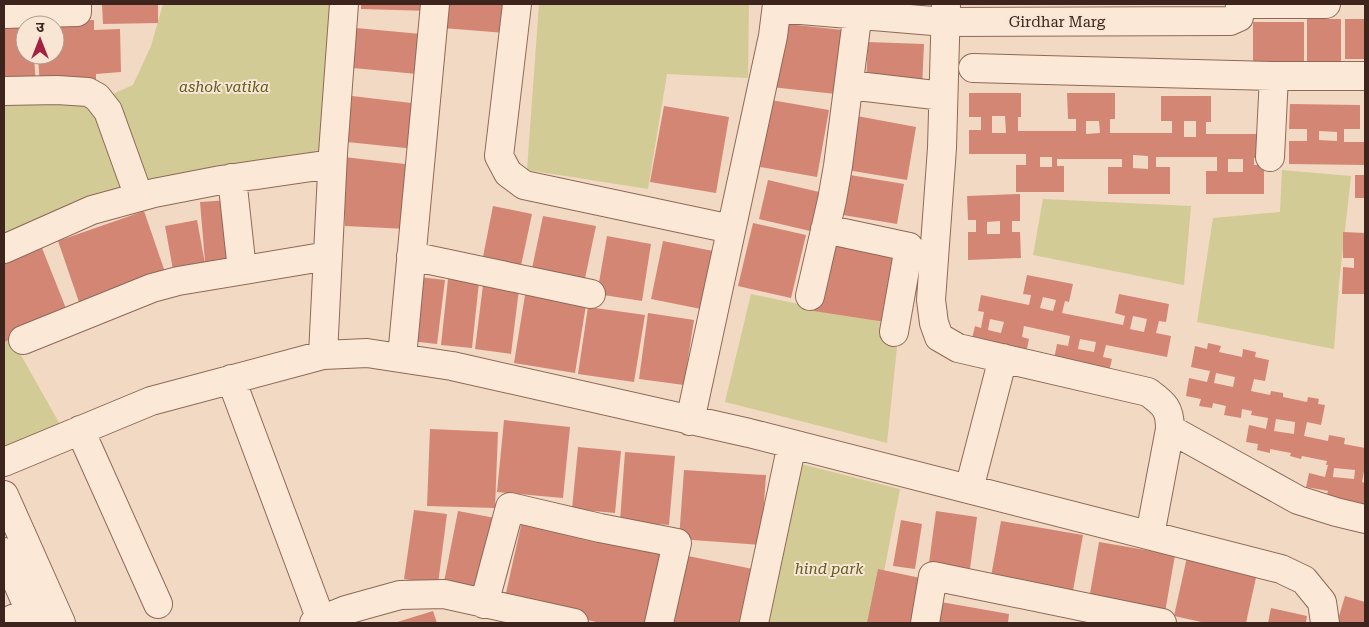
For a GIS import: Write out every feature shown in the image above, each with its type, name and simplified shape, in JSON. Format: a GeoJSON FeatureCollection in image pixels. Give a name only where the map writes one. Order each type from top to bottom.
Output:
{"type":"FeatureCollection","features":[{"type":"Feature","properties":{"kind":"street"},"geometry":{"type":"LineString","coordinates":[[4,14],[77,12],[77,4]]}},
{"type":"Feature","properties":{"kind":"street"},"geometry":{"type":"LineString","coordinates":[[323,355],[332,164],[344,4]]}},
{"type":"Feature","properties":{"kind":"street"},"geometry":{"type":"LineString","coordinates":[[402,357],[435,4]]}},
{"type":"Feature","properties":{"kind":"street"},"geometry":{"type":"LineString","coordinates":[[517,4],[499,156],[508,172],[524,185],[732,229]]}},
{"type":"Feature","properties":{"kind":"street","name":"Girdhar Marg"},"geometry":{"type":"LineString","coordinates":[[777,6],[945,13],[1036,13],[1230,21],[1239,18],[1240,4],[1326,4]]}},
{"type":"Feature","properties":{"kind":"street"},"geometry":{"type":"LineString","coordinates":[[690,421],[770,53],[777,6]]}},
{"type":"Feature","properties":{"kind":"street"},"geometry":{"type":"LineString","coordinates":[[810,296],[838,166],[859,9]]}},
{"type":"Feature","properties":{"kind":"street"},"geometry":{"type":"LineString","coordinates":[[945,13],[942,148],[931,300],[934,324],[939,337],[958,348],[1148,392],[1165,405],[1170,417],[1170,429],[1150,535]]}},
{"type":"Feature","properties":{"kind":"street"},"geometry":{"type":"LineString","coordinates":[[973,68],[1274,76],[1365,76]]}},
{"type":"Feature","properties":{"kind":"street"},"geometry":{"type":"LineString","coordinates":[[1270,158],[1274,76]]}},
{"type":"Feature","properties":{"kind":"street"},"geometry":{"type":"LineString","coordinates":[[849,85],[943,96]]}},
{"type":"Feature","properties":{"kind":"street"},"geometry":{"type":"LineString","coordinates":[[4,91],[57,90],[88,92],[97,97],[108,111],[139,197]]}},
{"type":"Feature","properties":{"kind":"street"},"geometry":{"type":"LineString","coordinates":[[4,249],[92,210],[139,197],[232,178],[332,164]]}},
{"type":"Feature","properties":{"kind":"street"},"geometry":{"type":"LineString","coordinates":[[232,178],[242,270]]}},
{"type":"Feature","properties":{"kind":"street"},"geometry":{"type":"LineString","coordinates":[[825,229],[909,247],[894,332]]}},
{"type":"Feature","properties":{"kind":"street"},"geometry":{"type":"LineString","coordinates":[[23,340],[152,288],[178,281],[328,256]]}},
{"type":"Feature","properties":{"kind":"street"},"geometry":{"type":"LineString","coordinates":[[412,256],[591,294]]}},
{"type":"Feature","properties":{"kind":"street"},"geometry":{"type":"LineString","coordinates":[[4,462],[151,401],[231,379],[323,355],[367,353],[402,357],[452,366],[792,444],[1281,568],[1304,580],[1322,602],[1325,623]]}},
{"type":"Feature","properties":{"kind":"street"},"geometry":{"type":"LineString","coordinates":[[969,490],[1003,358]]}},
{"type":"Feature","properties":{"kind":"street"},"geometry":{"type":"LineString","coordinates":[[231,379],[318,622],[346,610],[367,614],[400,595],[444,594],[574,623]]}},
{"type":"Feature","properties":{"kind":"street"},"geometry":{"type":"LineString","coordinates":[[1170,429],[1298,500],[1365,519]]}},
{"type":"Feature","properties":{"kind":"street"},"geometry":{"type":"LineString","coordinates":[[80,430],[158,604]]}},
{"type":"Feature","properties":{"kind":"street"},"geometry":{"type":"LineString","coordinates":[[754,623],[792,444]]}},
{"type":"Feature","properties":{"kind":"street"},"geometry":{"type":"LineString","coordinates":[[4,495],[61,623]]}},
{"type":"Feature","properties":{"kind":"street"},"geometry":{"type":"LineString","coordinates":[[484,604],[510,507],[600,528],[677,543],[659,623]]}},
{"type":"Feature","properties":{"kind":"street"},"geometry":{"type":"LineString","coordinates":[[4,552],[32,617],[4,623]]}},
{"type":"Feature","properties":{"kind":"street"},"geometry":{"type":"LineString","coordinates":[[925,623],[933,576],[1162,623]]}},
{"type":"Feature","properties":{"kind":"green space","name":"ashok vatika"},"geometry":{"type":"Polygon","coordinates":[[[163,4],[334,4],[333,153],[4,241],[4,105],[97,101],[133,85],[151,46],[163,4]]]}},
{"type":"Feature","properties":{"kind":"green space"},"geometry":{"type":"Polygon","coordinates":[[[539,4],[749,4],[748,78],[667,74],[648,189],[527,170],[539,4]]]}},
{"type":"Feature","properties":{"kind":"green space"},"geometry":{"type":"Polygon","coordinates":[[[1282,170],[1351,176],[1334,349],[1197,322],[1213,218],[1280,212],[1282,170]]]}},
{"type":"Feature","properties":{"kind":"green space"},"geometry":{"type":"Polygon","coordinates":[[[1043,199],[1191,206],[1184,285],[1033,255],[1043,199]]]}},
{"type":"Feature","properties":{"kind":"green space"},"geometry":{"type":"Polygon","coordinates":[[[751,294],[896,325],[897,347],[887,443],[725,402],[751,294]]]}},
{"type":"Feature","properties":{"kind":"green space"},"geometry":{"type":"Polygon","coordinates":[[[4,332],[22,357],[62,428],[4,452],[4,332]]]}},
{"type":"Feature","properties":{"kind":"green space","name":"hind park"},"geometry":{"type":"Polygon","coordinates":[[[801,464],[900,489],[874,623],[759,623],[801,464]]]}},
{"type":"Feature","properties":{"kind":"building"},"geometry":{"type":"Polygon","coordinates":[[[102,4],[158,4],[158,23],[103,24],[102,4]]]}},
{"type":"Feature","properties":{"kind":"building"},"geometry":{"type":"Polygon","coordinates":[[[361,4],[430,4],[430,11],[361,9],[361,4]]]}},
{"type":"Feature","properties":{"kind":"building"},"geometry":{"type":"Polygon","coordinates":[[[444,4],[507,4],[506,33],[442,28],[444,4]]]}},
{"type":"Feature","properties":{"kind":"building"},"geometry":{"type":"Polygon","coordinates":[[[1307,19],[1341,19],[1341,64],[1307,64],[1307,19]]]}},
{"type":"Feature","properties":{"kind":"building"},"geometry":{"type":"Polygon","coordinates":[[[1345,19],[1365,19],[1365,59],[1345,59],[1345,19]]]}},
{"type":"Feature","properties":{"kind":"building"},"geometry":{"type":"Polygon","coordinates":[[[94,20],[94,30],[120,29],[121,72],[96,74],[96,86],[40,88],[39,65],[65,65],[65,21],[94,20]]]}},
{"type":"Feature","properties":{"kind":"building"},"geometry":{"type":"Polygon","coordinates":[[[1253,22],[1304,22],[1304,61],[1253,61],[1253,22]]]}},
{"type":"Feature","properties":{"kind":"building"},"geometry":{"type":"Polygon","coordinates":[[[15,23],[15,65],[35,65],[36,87],[4,89],[4,24],[15,23]]]}},
{"type":"Feature","properties":{"kind":"building"},"geometry":{"type":"Polygon","coordinates":[[[778,23],[852,31],[845,95],[771,87],[778,23]]]}},
{"type":"Feature","properties":{"kind":"building"},"geometry":{"type":"Polygon","coordinates":[[[356,28],[421,34],[417,74],[353,68],[356,28]]]}},
{"type":"Feature","properties":{"kind":"building"},"geometry":{"type":"Polygon","coordinates":[[[868,42],[924,44],[922,88],[866,86],[868,42]]]}},
{"type":"Feature","properties":{"kind":"building"},"geometry":{"type":"Polygon","coordinates":[[[969,93],[1021,93],[1021,117],[1018,117],[1018,131],[1076,131],[1076,119],[1068,119],[1067,93],[1115,93],[1115,119],[1110,119],[1110,133],[1172,133],[1172,121],[1161,121],[1161,96],[1211,96],[1211,122],[1206,122],[1206,134],[1260,134],[1260,158],[1254,158],[1254,165],[1264,165],[1264,194],[1206,194],[1206,171],[1217,171],[1217,157],[1156,157],[1156,167],[1170,167],[1170,194],[1108,194],[1108,167],[1122,167],[1122,159],[1057,159],[1057,166],[1064,166],[1064,192],[1016,192],[1016,165],[1026,165],[1026,154],[969,154],[969,130],[981,130],[981,117],[969,117],[969,93]],[[992,116],[992,133],[1006,133],[1005,116],[992,116]],[[1086,121],[1086,134],[1100,133],[1099,121],[1086,121]],[[1184,121],[1184,137],[1196,137],[1196,121],[1184,121]],[[1133,155],[1133,168],[1148,169],[1148,156],[1133,155]],[[1040,157],[1040,167],[1052,167],[1052,157],[1040,157]],[[1228,159],[1228,172],[1243,172],[1243,159],[1228,159]]]}},
{"type":"Feature","properties":{"kind":"building"},"geometry":{"type":"Polygon","coordinates":[[[352,96],[420,104],[415,149],[347,142],[352,96]]]}},
{"type":"Feature","properties":{"kind":"building"},"geometry":{"type":"Polygon","coordinates":[[[771,100],[829,110],[817,177],[760,167],[771,100]]]}},
{"type":"Feature","properties":{"kind":"building"},"geometry":{"type":"Polygon","coordinates":[[[1290,104],[1360,105],[1360,129],[1344,129],[1344,142],[1365,142],[1365,165],[1289,164],[1289,141],[1307,141],[1307,129],[1289,129],[1290,104]],[[1319,131],[1319,140],[1337,141],[1337,132],[1319,131]]]}},
{"type":"Feature","properties":{"kind":"building"},"geometry":{"type":"Polygon","coordinates":[[[664,106],[729,117],[716,193],[650,182],[664,106]]]}},
{"type":"Feature","properties":{"kind":"building"},"geometry":{"type":"Polygon","coordinates":[[[857,116],[916,127],[907,180],[847,170],[857,116]]]}},
{"type":"Feature","properties":{"kind":"building"},"geometry":{"type":"Polygon","coordinates":[[[344,157],[405,164],[407,229],[345,226],[344,157]]]}},
{"type":"Feature","properties":{"kind":"building"},"geometry":{"type":"Polygon","coordinates":[[[850,175],[904,184],[897,224],[843,215],[850,175]]]}},
{"type":"Feature","properties":{"kind":"building"},"geometry":{"type":"Polygon","coordinates":[[[1355,175],[1365,175],[1365,198],[1355,198],[1355,175]]]}},
{"type":"Feature","properties":{"kind":"building"},"geometry":{"type":"Polygon","coordinates":[[[768,180],[832,195],[823,234],[759,219],[768,180]]]}},
{"type":"Feature","properties":{"kind":"building"},"geometry":{"type":"Polygon","coordinates":[[[1020,194],[1020,221],[1012,221],[1012,232],[1020,232],[1021,258],[968,260],[968,232],[976,232],[976,220],[968,220],[967,196],[1020,194]],[[1000,221],[987,222],[987,234],[1000,234],[1000,221]]]}},
{"type":"Feature","properties":{"kind":"building"},"geometry":{"type":"Polygon","coordinates":[[[230,200],[234,260],[205,262],[200,202],[230,200]]]}},
{"type":"Feature","properties":{"kind":"building"},"geometry":{"type":"Polygon","coordinates":[[[493,206],[532,214],[519,275],[481,267],[493,206]]]}},
{"type":"Feature","properties":{"kind":"building"},"geometry":{"type":"Polygon","coordinates":[[[144,211],[166,275],[80,305],[58,241],[144,211]]]}},
{"type":"Feature","properties":{"kind":"building"},"geometry":{"type":"Polygon","coordinates":[[[543,216],[596,226],[583,288],[530,278],[543,216]]]}},
{"type":"Feature","properties":{"kind":"building"},"geometry":{"type":"Polygon","coordinates":[[[197,220],[206,269],[174,275],[165,226],[197,220]]]}},
{"type":"Feature","properties":{"kind":"building"},"geometry":{"type":"Polygon","coordinates":[[[753,223],[806,235],[791,298],[738,286],[753,223]]]}},
{"type":"Feature","properties":{"kind":"building"},"geometry":{"type":"Polygon","coordinates":[[[1343,232],[1365,233],[1365,294],[1342,294],[1343,267],[1354,268],[1354,258],[1343,258],[1343,232]]]}},
{"type":"Feature","properties":{"kind":"building"},"geometry":{"type":"Polygon","coordinates":[[[607,236],[651,244],[642,301],[597,294],[607,236]]]}},
{"type":"Feature","properties":{"kind":"building"},"geometry":{"type":"Polygon","coordinates":[[[663,241],[713,251],[701,309],[651,299],[663,241]]]}},
{"type":"Feature","properties":{"kind":"building"},"geometry":{"type":"Polygon","coordinates":[[[825,243],[895,254],[885,322],[814,311],[825,243]]]}},
{"type":"Feature","properties":{"kind":"building"},"geometry":{"type":"Polygon","coordinates":[[[42,248],[69,316],[4,342],[4,263],[42,248]]]}},
{"type":"Feature","properties":{"kind":"building"},"geometry":{"type":"Polygon","coordinates":[[[1027,275],[1073,284],[1069,302],[1065,301],[1062,313],[1123,325],[1125,316],[1115,313],[1119,294],[1169,304],[1166,322],[1159,321],[1156,333],[1171,336],[1167,357],[1106,345],[1103,357],[1112,359],[1108,376],[1053,364],[1057,344],[1068,346],[1070,336],[1024,326],[1022,337],[1029,339],[1025,358],[970,347],[975,326],[981,328],[984,312],[978,311],[981,295],[1029,305],[1031,295],[1023,294],[1027,275]],[[1043,297],[1040,308],[1053,311],[1056,300],[1043,297]],[[1133,316],[1130,329],[1144,332],[1147,319],[1133,316]],[[990,319],[988,330],[1001,333],[1004,322],[990,319]],[[1080,339],[1078,349],[1094,352],[1096,342],[1080,339]]]}},
{"type":"Feature","properties":{"kind":"building"},"geometry":{"type":"Polygon","coordinates":[[[419,277],[445,280],[437,344],[410,341],[419,277]]]}},
{"type":"Feature","properties":{"kind":"building"},"geometry":{"type":"Polygon","coordinates":[[[448,279],[479,282],[472,348],[441,345],[448,279]]]}},
{"type":"Feature","properties":{"kind":"building"},"geometry":{"type":"Polygon","coordinates":[[[483,285],[519,289],[511,354],[475,349],[483,285]]]}},
{"type":"Feature","properties":{"kind":"building"},"geometry":{"type":"Polygon","coordinates":[[[526,289],[587,299],[575,373],[514,363],[526,289]]]}},
{"type":"Feature","properties":{"kind":"building"},"geometry":{"type":"Polygon","coordinates":[[[588,307],[645,315],[634,382],[578,374],[588,307]]]}},
{"type":"Feature","properties":{"kind":"building"},"geometry":{"type":"Polygon","coordinates":[[[648,313],[694,320],[684,385],[639,379],[648,313]]]}},
{"type":"Feature","properties":{"kind":"building"},"geometry":{"type":"Polygon","coordinates":[[[1208,343],[1221,346],[1219,352],[1242,357],[1243,349],[1256,352],[1255,357],[1269,360],[1265,381],[1254,379],[1251,391],[1270,395],[1271,391],[1283,393],[1283,397],[1307,402],[1308,397],[1319,399],[1318,404],[1325,405],[1321,425],[1307,422],[1304,436],[1328,441],[1329,435],[1345,438],[1344,444],[1365,448],[1365,472],[1362,482],[1365,483],[1365,507],[1326,499],[1328,491],[1306,487],[1309,473],[1325,477],[1327,461],[1302,456],[1301,459],[1290,456],[1291,453],[1270,449],[1270,453],[1257,450],[1258,444],[1246,442],[1249,425],[1266,429],[1268,418],[1251,415],[1252,411],[1242,409],[1241,418],[1224,415],[1226,406],[1213,403],[1212,408],[1199,406],[1201,399],[1186,396],[1189,378],[1207,382],[1210,371],[1191,367],[1195,346],[1207,349],[1208,343]],[[1216,373],[1214,383],[1233,387],[1235,377],[1216,373]],[[1276,419],[1274,431],[1294,434],[1295,422],[1276,419]],[[1334,468],[1333,477],[1354,479],[1355,470],[1334,468]]]}},
{"type":"Feature","properties":{"kind":"building"},"geometry":{"type":"Polygon","coordinates":[[[504,420],[570,427],[563,498],[497,492],[504,420]]]}},
{"type":"Feature","properties":{"kind":"building"},"geometry":{"type":"Polygon","coordinates":[[[430,429],[498,432],[495,508],[427,506],[430,429]]]}},
{"type":"Feature","properties":{"kind":"building"},"geometry":{"type":"Polygon","coordinates":[[[578,447],[621,451],[615,513],[572,509],[578,447]]]}},
{"type":"Feature","properties":{"kind":"building"},"geometry":{"type":"Polygon","coordinates":[[[625,452],[675,456],[669,525],[620,521],[625,452]]]}},
{"type":"Feature","properties":{"kind":"building"},"geometry":{"type":"Polygon","coordinates":[[[684,470],[766,475],[761,545],[679,539],[684,470]]]}},
{"type":"Feature","properties":{"kind":"building"},"geometry":{"type":"Polygon","coordinates":[[[414,510],[447,514],[438,584],[404,579],[414,510]]]}},
{"type":"Feature","properties":{"kind":"building"},"geometry":{"type":"Polygon","coordinates":[[[458,511],[495,518],[481,590],[444,582],[458,511]]]}},
{"type":"Feature","properties":{"kind":"building"},"geometry":{"type":"Polygon","coordinates":[[[936,511],[977,517],[969,576],[928,570],[936,511]]]}},
{"type":"Feature","properties":{"kind":"building"},"geometry":{"type":"Polygon","coordinates":[[[901,520],[922,524],[915,569],[893,566],[901,520]]]}},
{"type":"Feature","properties":{"kind":"building"},"geometry":{"type":"Polygon","coordinates":[[[522,521],[670,555],[655,623],[601,623],[504,602],[522,521]]]}},
{"type":"Feature","properties":{"kind":"building"},"geometry":{"type":"Polygon","coordinates":[[[1001,521],[1083,535],[1072,596],[990,582],[1001,521]]]}},
{"type":"Feature","properties":{"kind":"building"},"geometry":{"type":"Polygon","coordinates":[[[1099,542],[1175,555],[1164,618],[1088,605],[1099,542]]]}},
{"type":"Feature","properties":{"kind":"building"},"geometry":{"type":"Polygon","coordinates":[[[683,555],[758,570],[747,623],[670,623],[683,555]]]}},
{"type":"Feature","properties":{"kind":"building"},"geometry":{"type":"Polygon","coordinates":[[[1187,557],[1257,573],[1246,623],[1206,623],[1174,616],[1187,557]]]}},
{"type":"Feature","properties":{"kind":"building"},"geometry":{"type":"Polygon","coordinates":[[[878,569],[925,579],[916,623],[867,623],[878,569]]]}},
{"type":"Feature","properties":{"kind":"building"},"geometry":{"type":"Polygon","coordinates":[[[1345,596],[1365,602],[1365,623],[1337,623],[1345,596]]]}},
{"type":"Feature","properties":{"kind":"building"},"geometry":{"type":"Polygon","coordinates":[[[941,602],[1009,614],[1008,623],[937,623],[941,602]]]}},
{"type":"Feature","properties":{"kind":"building"},"geometry":{"type":"Polygon","coordinates":[[[1271,608],[1307,616],[1306,623],[1268,623],[1271,608]]]}},
{"type":"Feature","properties":{"kind":"building"},"geometry":{"type":"Polygon","coordinates":[[[433,611],[437,623],[394,623],[433,611]]]}}]}
